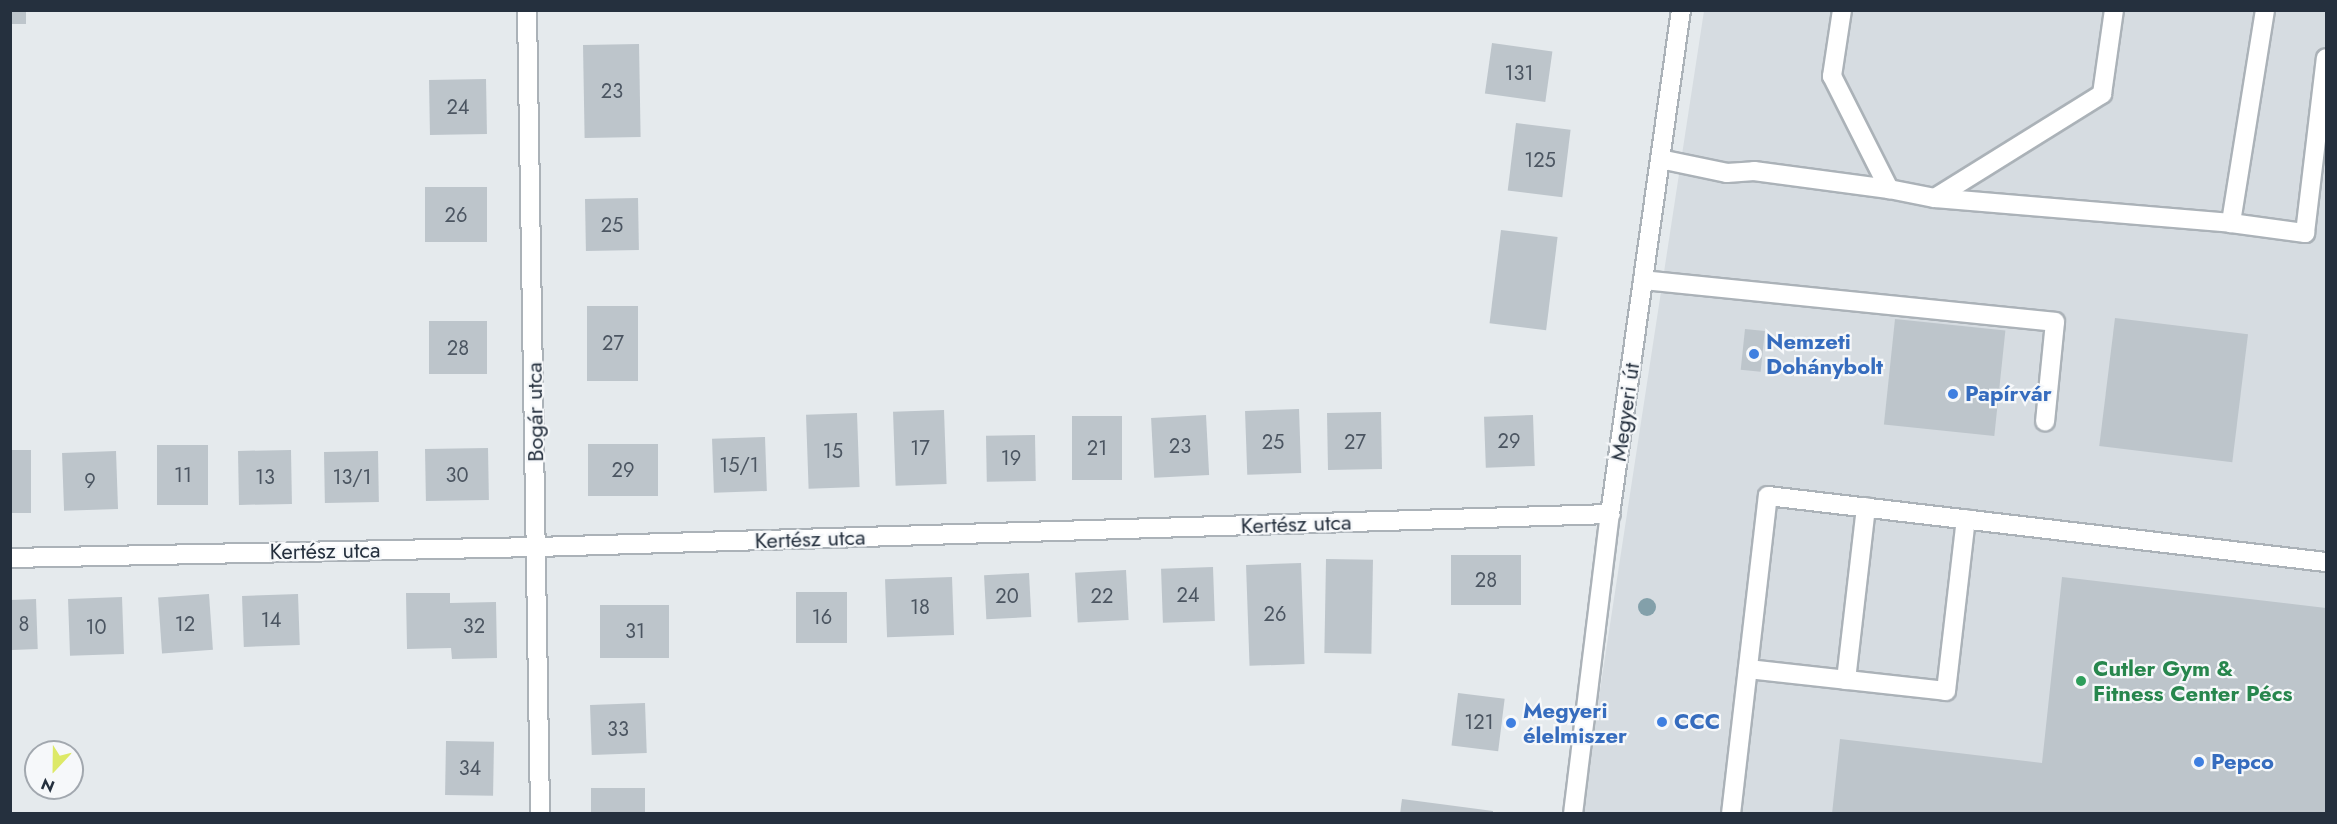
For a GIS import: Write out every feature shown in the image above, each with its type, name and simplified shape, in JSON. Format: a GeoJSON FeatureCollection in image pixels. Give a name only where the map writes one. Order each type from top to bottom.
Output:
{"type":"FeatureCollection","features":[{"type":"Feature","properties":{"kind":"street","name":"Bogár utca"},"geometry":{"type":"LineString","coordinates":[[527,10],[540,813]]}},
{"type":"Feature","properties":{"kind":"street","name":"Megyeri út"},"geometry":{"type":"LineString","coordinates":[[1573,813],[1610,514],[1681,10]]}},
{"type":"Feature","properties":{"kind":"street"},"geometry":{"type":"LineString","coordinates":[[1842,10],[1832,76],[1889,189]]}},
{"type":"Feature","properties":{"kind":"street"},"geometry":{"type":"LineString","coordinates":[[1935,198],[2102,94],[2114,10]]}},
{"type":"Feature","properties":{"kind":"street"},"geometry":{"type":"LineString","coordinates":[[2231,223],[2265,10]]}},
{"type":"Feature","properties":{"kind":"street"},"geometry":{"type":"LineString","coordinates":[[1660,159],[1727,173],[1754,171],[1889,189],[1935,198],[2231,223],[2305,234],[2326,57]]}},
{"type":"Feature","properties":{"kind":"street"},"geometry":{"type":"LineString","coordinates":[[1643,280],[2055,322],[2044,422]]}},
{"type":"Feature","properties":{"kind":"street"},"geometry":{"type":"LineString","coordinates":[[1731,813],[1768,496],[2326,562]]}},
{"type":"Feature","properties":{"kind":"street"},"geometry":{"type":"LineString","coordinates":[[1846,680],[1866,507]]}},
{"type":"Feature","properties":{"kind":"street","name":"Kertész utca"},"geometry":{"type":"LineString","coordinates":[[10,558],[537,547],[1610,514]]}},
{"type":"Feature","properties":{"kind":"street"},"geometry":{"type":"LineString","coordinates":[[1748,669],[1946,691],[1966,519]]}},
{"type":"Feature","properties":{"kind":"shaded area"},"geometry":{"type":"Polygon","coordinates":[[[1704,11],[2326,11],[2326,813],[1581,814],[1704,11]]]}},
{"type":"Feature","properties":{"kind":"building"},"geometry":{"type":"Polygon","coordinates":[[[10,10],[26,10],[26,24],[10,24],[10,10]]]}},
{"type":"Feature","properties":{"kind":"building"},"geometry":{"type":"Polygon","coordinates":[[[1492,43],[1552,51],[1545,102],[1485,94],[1492,43]]]}},
{"type":"Feature","properties":{"kind":"building"},"geometry":{"type":"Polygon","coordinates":[[[639,44],[641,137],[585,138],[583,45],[639,44]]]}},
{"type":"Feature","properties":{"kind":"building"},"geometry":{"type":"Polygon","coordinates":[[[486,79],[487,134],[430,135],[429,80],[486,79]]]}},
{"type":"Feature","properties":{"kind":"building"},"geometry":{"type":"Polygon","coordinates":[[[1516,123],[1571,130],[1562,197],[1508,190],[1516,123]]]}},
{"type":"Feature","properties":{"kind":"building"},"geometry":{"type":"Polygon","coordinates":[[[425,187],[487,187],[487,242],[425,242],[425,187]]]}},
{"type":"Feature","properties":{"kind":"building"},"geometry":{"type":"Polygon","coordinates":[[[638,198],[639,250],[586,251],[585,199],[638,198]]]}},
{"type":"Feature","properties":{"kind":"building"},"geometry":{"type":"Polygon","coordinates":[[[1501,230],[1558,237],[1546,330],[1490,323],[1501,230]]]}},
{"type":"Feature","properties":{"kind":"building"},"geometry":{"type":"Polygon","coordinates":[[[587,306],[638,306],[638,381],[587,381],[587,306]]]}},
{"type":"Feature","properties":{"kind":"building"},"geometry":{"type":"Polygon","coordinates":[[[2115,318],[2248,334],[2232,462],[2099,446],[2115,318]]]}},
{"type":"Feature","properties":{"kind":"building"},"geometry":{"type":"Polygon","coordinates":[[[1895,319],[2005,331],[1994,436],[1884,424],[1895,319]]]}},
{"type":"Feature","properties":{"kind":"building"},"geometry":{"type":"Polygon","coordinates":[[[429,321],[487,321],[487,374],[429,374],[429,321]]]}},
{"type":"Feature","properties":{"kind":"building"},"geometry":{"type":"Polygon","coordinates":[[[1745,329],[1765,331],[1761,372],[1741,370],[1745,329]]]}},
{"type":"Feature","properties":{"kind":"building"},"geometry":{"type":"Polygon","coordinates":[[[1299,409],[1301,473],[1247,475],[1245,411],[1299,409]]]}},
{"type":"Feature","properties":{"kind":"building"},"geometry":{"type":"Polygon","coordinates":[[[944,410],[947,484],[896,486],[893,412],[944,410]]]}},
{"type":"Feature","properties":{"kind":"building"},"geometry":{"type":"Polygon","coordinates":[[[1381,412],[1382,469],[1328,470],[1327,413],[1381,412]]]}},
{"type":"Feature","properties":{"kind":"building"},"geometry":{"type":"Polygon","coordinates":[[[857,413],[860,487],[809,489],[806,415],[857,413]]]}},
{"type":"Feature","properties":{"kind":"building"},"geometry":{"type":"Polygon","coordinates":[[[1206,415],[1209,475],[1154,478],[1151,418],[1206,415]]]}},
{"type":"Feature","properties":{"kind":"building"},"geometry":{"type":"Polygon","coordinates":[[[1533,415],[1535,466],[1486,468],[1484,417],[1533,415]]]}},
{"type":"Feature","properties":{"kind":"building"},"geometry":{"type":"Polygon","coordinates":[[[1072,416],[1122,416],[1122,480],[1072,480],[1072,416]]]}},
{"type":"Feature","properties":{"kind":"building"},"geometry":{"type":"Polygon","coordinates":[[[1035,435],[1036,481],[987,482],[986,436],[1035,435]]]}},
{"type":"Feature","properties":{"kind":"building"},"geometry":{"type":"Polygon","coordinates":[[[765,437],[767,491],[714,493],[712,439],[765,437]]]}},
{"type":"Feature","properties":{"kind":"building"},"geometry":{"type":"Polygon","coordinates":[[[588,444],[658,444],[658,496],[588,496],[588,444]]]}},
{"type":"Feature","properties":{"kind":"building"},"geometry":{"type":"Polygon","coordinates":[[[157,445],[208,445],[208,505],[157,505],[157,445]]]}},
{"type":"Feature","properties":{"kind":"building"},"geometry":{"type":"Polygon","coordinates":[[[488,448],[489,500],[426,501],[425,449],[488,448]]]}},
{"type":"Feature","properties":{"kind":"building"},"geometry":{"type":"Polygon","coordinates":[[[10,450],[31,450],[31,513],[10,513],[10,450]]]}},
{"type":"Feature","properties":{"kind":"building"},"geometry":{"type":"Polygon","coordinates":[[[291,450],[292,504],[239,505],[238,451],[291,450]]]}},
{"type":"Feature","properties":{"kind":"building"},"geometry":{"type":"Polygon","coordinates":[[[116,451],[118,509],[64,511],[62,453],[116,451]]]}},
{"type":"Feature","properties":{"kind":"building"},"geometry":{"type":"Polygon","coordinates":[[[378,451],[379,502],[325,503],[324,452],[378,451]]]}},
{"type":"Feature","properties":{"kind":"building"},"geometry":{"type":"Polygon","coordinates":[[[1451,555],[1521,555],[1521,605],[1451,605],[1451,555]]]}},
{"type":"Feature","properties":{"kind":"building"},"geometry":{"type":"Polygon","coordinates":[[[1326,559],[1373,560],[1371,654],[1324,653],[1326,559]]]}},
{"type":"Feature","properties":{"kind":"building"},"geometry":{"type":"Polygon","coordinates":[[[1301,563],[1305,664],[1250,666],[1246,565],[1301,563]]]}},
{"type":"Feature","properties":{"kind":"building"},"geometry":{"type":"Polygon","coordinates":[[[1213,567],[1215,621],[1163,623],[1161,569],[1213,567]]]}},
{"type":"Feature","properties":{"kind":"building"},"geometry":{"type":"Polygon","coordinates":[[[1126,570],[1129,620],[1078,623],[1075,573],[1126,570]]]}},
{"type":"Feature","properties":{"kind":"building"},"geometry":{"type":"Polygon","coordinates":[[[1029,573],[1031,617],[986,619],[984,575],[1029,573]]]}},
{"type":"Feature","properties":{"kind":"building"},"geometry":{"type":"Polygon","coordinates":[[[952,577],[954,635],[887,637],[885,579],[952,577]]]}},
{"type":"Feature","properties":{"kind":"building"},"geometry":{"type":"Polygon","coordinates":[[[2062,577],[2326,608],[2326,814],[1832,814],[1840,739],[2042,763],[2062,577]]]}},
{"type":"Feature","properties":{"kind":"building"},"geometry":{"type":"Polygon","coordinates":[[[796,592],[847,592],[847,643],[796,643],[796,592]]]}},
{"type":"Feature","properties":{"kind":"building"},"geometry":{"type":"Polygon","coordinates":[[[406,593],[450,593],[450,603],[496,602],[497,658],[452,659],[451,648],[407,649],[406,593]]]}},
{"type":"Feature","properties":{"kind":"building"},"geometry":{"type":"Polygon","coordinates":[[[209,594],[213,650],[162,653],[158,598],[209,594]]]}},
{"type":"Feature","properties":{"kind":"building"},"geometry":{"type":"Polygon","coordinates":[[[298,594],[300,645],[244,647],[242,596],[298,594]]]}},
{"type":"Feature","properties":{"kind":"building"},"geometry":{"type":"Polygon","coordinates":[[[122,597],[124,654],[70,656],[68,599],[122,597]]]}},
{"type":"Feature","properties":{"kind":"building"},"geometry":{"type":"Polygon","coordinates":[[[36,599],[38,649],[12,650],[10,600],[36,599]]]}},
{"type":"Feature","properties":{"kind":"building"},"geometry":{"type":"Polygon","coordinates":[[[600,605],[669,605],[669,658],[600,658],[600,605]]]}},
{"type":"Feature","properties":{"kind":"building"},"geometry":{"type":"Polygon","coordinates":[[[1458,693],[1505,699],[1498,751],[1452,746],[1458,693]]]}},
{"type":"Feature","properties":{"kind":"building"},"geometry":{"type":"Polygon","coordinates":[[[645,703],[647,753],[592,755],[590,705],[645,703]]]}},
{"type":"Feature","properties":{"kind":"building"},"geometry":{"type":"Polygon","coordinates":[[[446,741],[494,742],[493,796],[445,795],[446,741]]]}},
{"type":"Feature","properties":{"kind":"building"},"geometry":{"type":"Polygon","coordinates":[[[591,788],[645,788],[645,814],[591,814],[591,788]]]}},
{"type":"Feature","properties":{"kind":"building"},"geometry":{"type":"Polygon","coordinates":[[[1402,799],[1493,811],[1493,814],[1400,814],[1402,799]]]}},
{"type":"Feature","properties":{"kind":"place","name":"Nemzeti Dohánybolt"},"geometry":{"type":"Point","coordinates":[1754,354]}},
{"type":"Feature","properties":{"kind":"place","name":"Papírvár"},"geometry":{"type":"Point","coordinates":[1953,394]}},
{"type":"Feature","properties":{"kind":"place","name":"Cutler Gym & Fitness Center Pécs"},"geometry":{"type":"Point","coordinates":[2081,681]}},
{"type":"Feature","properties":{"kind":"place","name":"CCC"},"geometry":{"type":"Point","coordinates":[1662,722]}},
{"type":"Feature","properties":{"kind":"place","name":"Megyeri élelmiszer"},"geometry":{"type":"Point","coordinates":[1511,723]}},
{"type":"Feature","properties":{"kind":"place","name":"Pepco"},"geometry":{"type":"Point","coordinates":[2199,762]}}]}
